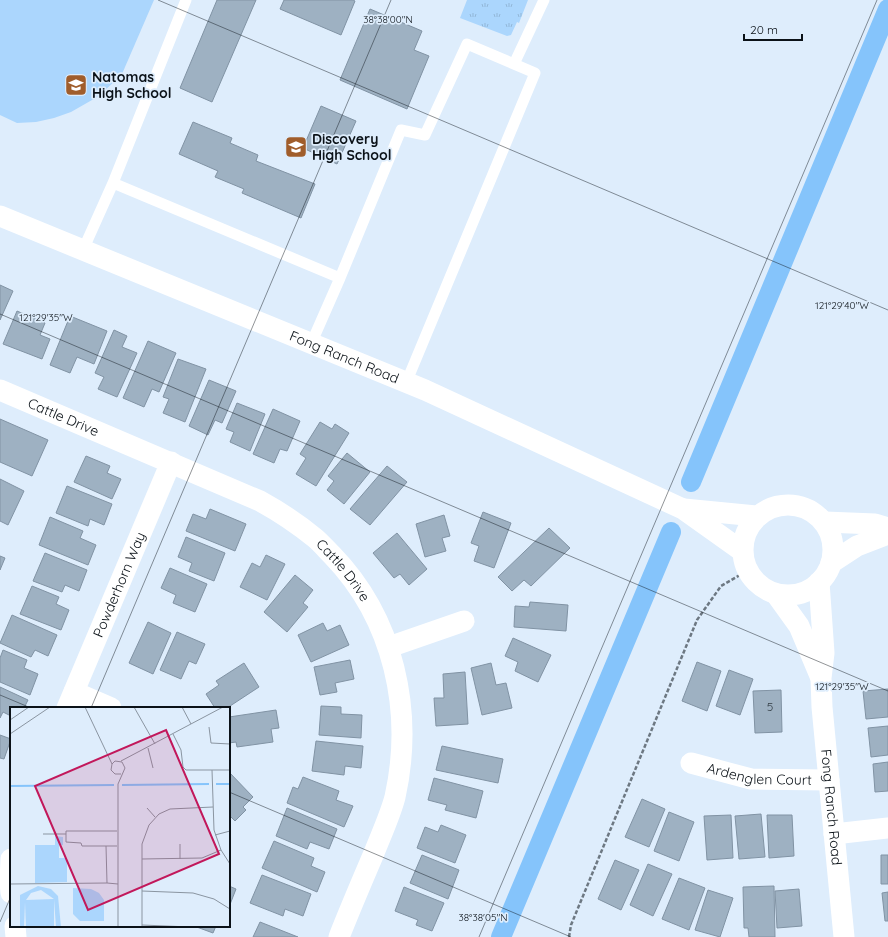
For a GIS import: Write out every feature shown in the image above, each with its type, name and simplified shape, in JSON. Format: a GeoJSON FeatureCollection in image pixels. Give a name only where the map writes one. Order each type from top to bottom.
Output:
{"type":"FeatureCollection","features":[{"type":"Feature","properties":{"kind":"street","name":"Fong Ranch Road"},"geometry":{"type":"LineString","coordinates":[[0,216],[406,383],[683,509],[744,561]]}},
{"type":"Feature","properties":{"kind":"street","name":"Cattle Drive"},"geometry":{"type":"LineString","coordinates":[[0,390],[171,462],[260,501],[284,514],[316,539],[344,568],[360,590],[380,625],[389,647],[397,677],[402,717],[400,764],[394,797],[386,823],[339,937]]}},
{"type":"Feature","properties":{"kind":"street","name":"Powderhorn Way"},"geometry":{"type":"LineString","coordinates":[[71,700],[171,462]]}},
{"type":"Feature","properties":{"kind":"street"},"geometry":{"type":"LineString","coordinates":[[790,505],[802,507],[825,522],[832,541],[833,552],[831,563],[826,574],[810,590],[788,596],[765,590],[756,583],[744,561],[744,539],[748,528],[756,516],[766,510],[778,506],[790,505]]}},
{"type":"Feature","properties":{"kind":"street","name":"Fong Ranch Road"},"geometry":{"type":"LineString","coordinates":[[683,509],[756,516]]}},
{"type":"Feature","properties":{"kind":"street"},"geometry":{"type":"LineString","coordinates":[[825,522],[875,524],[888,528]]}},
{"type":"Feature","properties":{"kind":"street"},"geometry":{"type":"LineString","coordinates":[[831,563],[857,546],[888,534]]}},
{"type":"Feature","properties":{"kind":"street","name":"Fong Ranch Road"},"geometry":{"type":"LineString","coordinates":[[819,582],[824,653],[821,678],[844,937]]}},
{"type":"Feature","properties":{"kind":"street","name":"Fong Ranch Road"},"geometry":{"type":"LineString","coordinates":[[776,594],[798,626],[821,678]]}},
{"type":"Feature","properties":{"kind":"street"},"geometry":{"type":"LineString","coordinates":[[389,647],[464,621]]}},
{"type":"Feature","properties":{"kind":"street"},"geometry":{"type":"LineString","coordinates":[[71,700],[106,707]]}},
{"type":"Feature","properties":{"kind":"street","name":"Ardenglen Court"},"geometry":{"type":"LineString","coordinates":[[691,763],[751,779],[829,780]]}},
{"type":"Feature","properties":{"kind":"street"},"geometry":{"type":"LineString","coordinates":[[834,834],[888,828]]}},
{"type":"Feature","properties":{"kind":"street"},"geometry":{"type":"LineString","coordinates":[[15,927],[16,937]]}},
{"type":"Feature","properties":{"kind":"lane"},"geometry":{"type":"LineString","coordinates":[[83,250],[113,183],[186,0]]}},
{"type":"Feature","properties":{"kind":"lane"},"geometry":{"type":"LineString","coordinates":[[514,64],[544,0]]}},
{"type":"Feature","properties":{"kind":"lane"},"geometry":{"type":"LineString","coordinates":[[311,344],[401,130],[425,135],[467,44],[536,73],[406,383]]}},
{"type":"Feature","properties":{"kind":"lane"},"geometry":{"type":"LineString","coordinates":[[113,183],[340,278]]}},
{"type":"Feature","properties":{"kind":"path"},"geometry":{"type":"LineString","coordinates":[[569,937],[571,925],[698,620],[721,586],[744,561]]}},
{"type":"Feature","properties":{"kind":"green space"},"geometry":{"type":"Polygon","coordinates":[[[0,0],[154,0],[122,74],[99,96],[71,112],[54,118],[36,122],[17,123],[0,115],[0,0]]]}},
{"type":"Feature","properties":{"kind":"green space"},"geometry":{"type":"Polygon","coordinates":[[[467,0],[528,0],[519,23],[517,22],[511,35],[507,36],[460,18],[467,0]]]}},
{"type":"Feature","properties":{"kind":"building"},"geometry":{"type":"Polygon","coordinates":[[[217,0],[256,0],[212,102],[180,88],[217,0]]]}},
{"type":"Feature","properties":{"kind":"building"},"geometry":{"type":"Polygon","coordinates":[[[284,0],[355,1],[341,35],[280,9],[284,0]]]}},
{"type":"Feature","properties":{"kind":"building"},"geometry":{"type":"Polygon","coordinates":[[[370,9],[422,31],[414,50],[429,56],[407,109],[340,80],[370,9]]]}},
{"type":"Feature","properties":{"kind":"building"},"geometry":{"type":"Polygon","coordinates":[[[321,106],[356,121],[337,164],[303,148],[321,106]]]}},
{"type":"Feature","properties":{"kind":"building"},"geometry":{"type":"Polygon","coordinates":[[[193,122],[232,138],[230,143],[258,155],[256,161],[315,184],[301,218],[242,193],[244,189],[215,177],[218,171],[179,154],[193,122]]]}},
{"type":"Feature","properties":{"kind":"building"},"geometry":{"type":"Polygon","coordinates":[[[0,285],[13,291],[0,320],[0,285]]]}},
{"type":"Feature","properties":{"kind":"building"},"geometry":{"type":"Polygon","coordinates":[[[17,311],[45,323],[40,335],[50,339],[42,359],[3,344],[17,311]]]}},
{"type":"Feature","properties":{"kind":"building"},"geometry":{"type":"Polygon","coordinates":[[[70,316],[107,331],[94,364],[77,357],[70,373],[50,365],[70,316]]]}},
{"type":"Feature","properties":{"kind":"building"},"geometry":{"type":"Polygon","coordinates":[[[114,330],[127,336],[122,347],[137,353],[117,397],[98,389],[104,377],[95,373],[114,330]]]}},
{"type":"Feature","properties":{"kind":"building"},"geometry":{"type":"Polygon","coordinates":[[[148,341],[176,353],[159,392],[152,389],[144,407],[123,398],[148,341]]]}},
{"type":"Feature","properties":{"kind":"building"},"geometry":{"type":"Polygon","coordinates":[[[178,359],[206,369],[185,422],[163,413],[169,399],[163,397],[178,359]]]}},
{"type":"Feature","properties":{"kind":"building"},"geometry":{"type":"Polygon","coordinates":[[[209,380],[236,391],[222,423],[215,420],[208,435],[189,426],[209,380]]]}},
{"type":"Feature","properties":{"kind":"building"},"geometry":{"type":"Polygon","coordinates":[[[237,403],[265,414],[250,451],[230,442],[234,432],[226,429],[237,403]]]}},
{"type":"Feature","properties":{"kind":"building"},"geometry":{"type":"Polygon","coordinates":[[[273,409],[300,421],[287,451],[280,449],[274,463],[253,454],[273,409]]]}},
{"type":"Feature","properties":{"kind":"building"},"geometry":{"type":"Polygon","coordinates":[[[0,419],[48,440],[32,476],[0,462],[0,419]]]}},
{"type":"Feature","properties":{"kind":"building"},"geometry":{"type":"Polygon","coordinates":[[[320,422],[332,429],[335,424],[349,433],[316,486],[296,474],[306,458],[300,454],[320,422]]]}},
{"type":"Feature","properties":{"kind":"building"},"geometry":{"type":"Polygon","coordinates":[[[347,453],[370,472],[344,504],[327,490],[334,481],[328,476],[347,453]]]}},
{"type":"Feature","properties":{"kind":"building"},"geometry":{"type":"Polygon","coordinates":[[[86,456],[110,466],[107,473],[121,479],[112,499],[74,482],[86,456]]]}},
{"type":"Feature","properties":{"kind":"building"},"geometry":{"type":"Polygon","coordinates":[[[387,466],[407,482],[370,525],[350,509],[387,466]]]}},
{"type":"Feature","properties":{"kind":"building"},"geometry":{"type":"Polygon","coordinates":[[[0,479],[24,491],[8,525],[0,521],[0,479]]]}},
{"type":"Feature","properties":{"kind":"building"},"geometry":{"type":"Polygon","coordinates":[[[67,486],[112,504],[104,525],[90,519],[88,526],[56,513],[67,486]]]}},
{"type":"Feature","properties":{"kind":"building"},"geometry":{"type":"Polygon","coordinates":[[[210,509],[246,524],[235,551],[186,531],[193,514],[206,519],[210,509]]]}},
{"type":"Feature","properties":{"kind":"building"},"geometry":{"type":"Polygon","coordinates":[[[483,512],[511,523],[494,568],[474,561],[479,546],[471,543],[483,512]]]}},
{"type":"Feature","properties":{"kind":"building"},"geometry":{"type":"Polygon","coordinates":[[[444,515],[450,536],[442,538],[446,551],[425,557],[416,524],[444,515]]]}},
{"type":"Feature","properties":{"kind":"building"},"geometry":{"type":"Polygon","coordinates":[[[50,517],[83,531],[80,538],[96,545],[88,565],[39,545],[50,517]]]}},
{"type":"Feature","properties":{"kind":"building"},"geometry":{"type":"Polygon","coordinates":[[[549,528],[570,548],[531,586],[524,580],[512,591],[498,577],[549,528]]]}},
{"type":"Feature","properties":{"kind":"building"},"geometry":{"type":"Polygon","coordinates":[[[397,533],[427,569],[409,585],[400,574],[394,578],[373,553],[397,533]]]}},
{"type":"Feature","properties":{"kind":"building"},"geometry":{"type":"Polygon","coordinates":[[[186,537],[225,553],[214,581],[189,571],[192,563],[178,557],[186,537]]]}},
{"type":"Feature","properties":{"kind":"building"},"geometry":{"type":"Polygon","coordinates":[[[45,553],[87,570],[79,591],[65,585],[62,592],[33,581],[45,553]]]}},
{"type":"Feature","properties":{"kind":"building"},"geometry":{"type":"Polygon","coordinates":[[[266,555],[285,564],[267,600],[240,587],[252,563],[260,567],[266,555]]]}},
{"type":"Feature","properties":{"kind":"building"},"geometry":{"type":"Polygon","coordinates":[[[0,556],[5,558],[0,570],[0,556]]]}},
{"type":"Feature","properties":{"kind":"building"},"geometry":{"type":"Polygon","coordinates":[[[170,568],[207,584],[195,612],[173,603],[176,595],[161,588],[170,568]]]}},
{"type":"Feature","properties":{"kind":"building"},"geometry":{"type":"Polygon","coordinates":[[[295,575],[313,590],[303,603],[308,607],[287,632],[264,612],[295,575]]]}},
{"type":"Feature","properties":{"kind":"building"},"geometry":{"type":"Polygon","coordinates":[[[32,586],[59,597],[56,604],[69,610],[61,630],[20,614],[32,586]]]}},
{"type":"Feature","properties":{"kind":"building"},"geometry":{"type":"Polygon","coordinates":[[[530,602],[568,605],[566,631],[514,627],[515,606],[529,607],[530,602]]]}},
{"type":"Feature","properties":{"kind":"building"},"geometry":{"type":"Polygon","coordinates":[[[12,615],[57,635],[48,656],[35,650],[31,657],[0,643],[12,615]]]}},
{"type":"Feature","properties":{"kind":"building"},"geometry":{"type":"Polygon","coordinates":[[[148,622],[171,633],[153,674],[129,663],[148,622]]]}},
{"type":"Feature","properties":{"kind":"building"},"geometry":{"type":"Polygon","coordinates":[[[323,623],[327,631],[340,625],[349,645],[311,662],[298,635],[323,623]]]}},
{"type":"Feature","properties":{"kind":"building"},"geometry":{"type":"Polygon","coordinates":[[[177,632],[205,644],[196,664],[189,661],[181,679],[160,670],[177,632]]]}},
{"type":"Feature","properties":{"kind":"building"},"geometry":{"type":"Polygon","coordinates":[[[513,638],[551,655],[538,682],[515,671],[518,662],[505,656],[513,638]]]}},
{"type":"Feature","properties":{"kind":"building"},"geometry":{"type":"Polygon","coordinates":[[[3,650],[27,660],[24,668],[38,674],[30,695],[0,682],[0,658],[3,650]]]}},
{"type":"Feature","properties":{"kind":"building"},"geometry":{"type":"Polygon","coordinates":[[[350,660],[354,679],[335,683],[337,692],[320,695],[314,667],[350,660]]]}},
{"type":"Feature","properties":{"kind":"building"},"geometry":{"type":"Polygon","coordinates":[[[697,662],[721,671],[707,711],[682,701],[697,662]]]}},
{"type":"Feature","properties":{"kind":"building"},"geometry":{"type":"Polygon","coordinates":[[[244,663],[259,687],[229,707],[214,707],[206,694],[219,685],[216,681],[244,663]]]}},
{"type":"Feature","properties":{"kind":"building"},"geometry":{"type":"Polygon","coordinates":[[[491,663],[496,685],[506,683],[512,708],[482,715],[471,668],[491,663]]]}},
{"type":"Feature","properties":{"kind":"building"},"geometry":{"type":"Polygon","coordinates":[[[729,670],[753,679],[740,715],[716,706],[729,670]]]}},
{"type":"Feature","properties":{"kind":"building"},"geometry":{"type":"Polygon","coordinates":[[[465,672],[468,724],[436,726],[434,698],[444,698],[443,674],[465,672]]]}},
{"type":"Feature","properties":{"kind":"building"},"geometry":{"type":"Polygon","coordinates":[[[0,687],[28,700],[24,707],[10,707],[10,716],[3,712],[0,718],[0,687]]]}},
{"type":"Feature","properties":{"kind":"building"},"geometry":{"type":"Polygon","coordinates":[[[888,689],[888,717],[866,719],[863,691],[888,689]]]}},
{"type":"Feature","properties":{"kind":"building"},"geometry":{"type":"Polygon","coordinates":[[[781,690],[782,732],[755,733],[753,691],[781,690]]]}},
{"type":"Feature","properties":{"kind":"building"},"geometry":{"type":"Polygon","coordinates":[[[321,706],[341,707],[341,714],[362,715],[361,738],[319,735],[321,706]]]}},
{"type":"Feature","properties":{"kind":"building"},"geometry":{"type":"Polygon","coordinates":[[[276,710],[279,728],[271,729],[273,742],[237,747],[236,742],[230,743],[230,717],[276,710]]]}},
{"type":"Feature","properties":{"kind":"building"},"geometry":{"type":"Polygon","coordinates":[[[888,726],[888,755],[871,757],[868,728],[888,726]]]}},
{"type":"Feature","properties":{"kind":"building"},"geometry":{"type":"Polygon","coordinates":[[[0,735],[10,739],[10,742],[4,759],[0,758],[0,735]]]}},
{"type":"Feature","properties":{"kind":"building"},"geometry":{"type":"Polygon","coordinates":[[[316,741],[363,746],[361,768],[345,766],[344,775],[312,771],[316,741]]]}},
{"type":"Feature","properties":{"kind":"building"},"geometry":{"type":"Polygon","coordinates":[[[442,746],[503,759],[498,783],[436,770],[442,746]]]}},
{"type":"Feature","properties":{"kind":"building"},"geometry":{"type":"Polygon","coordinates":[[[888,762],[888,791],[875,792],[873,764],[888,762]]]}},
{"type":"Feature","properties":{"kind":"building"},"geometry":{"type":"Polygon","coordinates":[[[230,773],[253,797],[243,807],[246,810],[235,821],[230,816],[230,773]]]}},
{"type":"Feature","properties":{"kind":"building"},"geometry":{"type":"Polygon","coordinates":[[[303,777],[339,791],[336,800],[353,806],[344,827],[287,803],[293,787],[298,789],[303,777]]]}},
{"type":"Feature","properties":{"kind":"building"},"geometry":{"type":"Polygon","coordinates":[[[434,778],[483,791],[476,818],[445,810],[447,805],[428,800],[434,778]]]}},
{"type":"Feature","properties":{"kind":"building"},"geometry":{"type":"Polygon","coordinates":[[[642,799],[665,809],[649,847],[625,837],[642,799]]]}},
{"type":"Feature","properties":{"kind":"building"},"geometry":{"type":"Polygon","coordinates":[[[287,808],[337,829],[329,849],[310,842],[307,849],[276,836],[287,808]]]}},
{"type":"Feature","properties":{"kind":"building"},"geometry":{"type":"Polygon","coordinates":[[[669,812],[694,822],[679,861],[654,851],[669,812]]]}},
{"type":"Feature","properties":{"kind":"building"},"geometry":{"type":"Polygon","coordinates":[[[761,814],[765,857],[739,859],[735,816],[761,814]]]}},
{"type":"Feature","properties":{"kind":"building"},"geometry":{"type":"Polygon","coordinates":[[[731,815],[733,858],[707,860],[704,816],[731,815]]]}},
{"type":"Feature","properties":{"kind":"building"},"geometry":{"type":"Polygon","coordinates":[[[767,815],[792,815],[794,856],[769,858],[767,815]]]}},
{"type":"Feature","properties":{"kind":"building"},"geometry":{"type":"Polygon","coordinates":[[[441,825],[466,835],[455,863],[417,848],[425,827],[438,832],[441,825]]]}},
{"type":"Feature","properties":{"kind":"building"},"geometry":{"type":"Polygon","coordinates":[[[274,841],[314,858],[311,866],[325,872],[317,892],[262,868],[274,841]]]}},
{"type":"Feature","properties":{"kind":"building"},"geometry":{"type":"Polygon","coordinates":[[[422,855],[459,870],[448,899],[410,883],[422,855]]]}},
{"type":"Feature","properties":{"kind":"building"},"geometry":{"type":"Polygon","coordinates":[[[881,855],[888,855],[888,884],[881,884],[881,855]]]}},
{"type":"Feature","properties":{"kind":"building"},"geometry":{"type":"Polygon","coordinates":[[[615,860],[639,870],[621,910],[598,899],[615,860]]]}},
{"type":"Feature","properties":{"kind":"building"},"geometry":{"type":"Polygon","coordinates":[[[648,864],[672,874],[653,916],[630,905],[648,864]]]}},
{"type":"Feature","properties":{"kind":"building"},"geometry":{"type":"Polygon","coordinates":[[[262,875],[311,894],[303,916],[285,909],[283,916],[250,903],[262,875]]]}},
{"type":"Feature","properties":{"kind":"building"},"geometry":{"type":"Polygon","coordinates":[[[679,878],[705,888],[689,930],[662,919],[679,878]]]}},
{"type":"Feature","properties":{"kind":"building"},"geometry":{"type":"Polygon","coordinates":[[[230,886],[236,889],[230,904],[230,886]]]}},
{"type":"Feature","properties":{"kind":"building"},"geometry":{"type":"Polygon","coordinates":[[[774,886],[775,937],[749,937],[748,928],[744,928],[743,887],[774,886]]]}},
{"type":"Feature","properties":{"kind":"building"},"geometry":{"type":"Polygon","coordinates":[[[404,887],[444,903],[432,931],[416,925],[418,920],[395,911],[404,887]]]}},
{"type":"Feature","properties":{"kind":"building"},"geometry":{"type":"Polygon","coordinates":[[[799,889],[802,926],[777,928],[775,891],[799,889]]]}},
{"type":"Feature","properties":{"kind":"building"},"geometry":{"type":"Polygon","coordinates":[[[708,890],[733,898],[720,937],[695,930],[708,890]]]}},
{"type":"Feature","properties":{"kind":"building"},"geometry":{"type":"Polygon","coordinates":[[[888,892],[888,921],[885,921],[882,893],[888,892]]]}},
{"type":"Feature","properties":{"kind":"building"},"geometry":{"type":"Polygon","coordinates":[[[260,922],[298,937],[253,937],[260,922]]]}},
{"type":"Feature","properties":{"kind":"building"},"geometry":{"type":"Polygon","coordinates":[[[197,927],[216,927],[213,933],[197,927]]]}},
{"type":"Feature","properties":{"kind":"waterway"},"geometry":{"type":"LineString","coordinates":[[691,482],[888,9]]}},
{"type":"Feature","properties":{"kind":"waterway"},"geometry":{"type":"LineString","coordinates":[[501,937],[671,532]]}},
{"type":"Feature","properties":{"kind":"place","name":"Natomas High School"},"geometry":{"type":"Point","coordinates":[76,85]}},
{"type":"Feature","properties":{"kind":"place","name":"Discovery High School"},"geometry":{"type":"Point","coordinates":[296,147]}}]}
